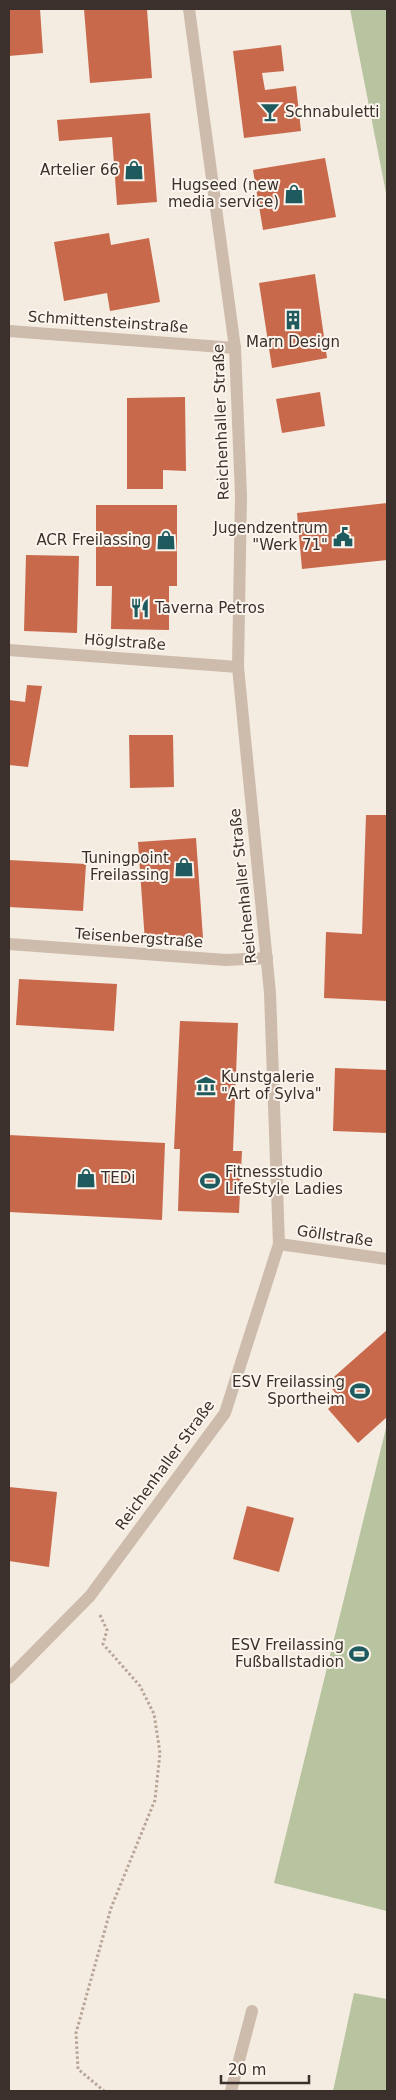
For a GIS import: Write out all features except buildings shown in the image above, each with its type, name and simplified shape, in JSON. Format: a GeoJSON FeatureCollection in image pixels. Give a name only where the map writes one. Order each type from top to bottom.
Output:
{"type":"FeatureCollection","features":[{"type":"Feature","properties":{"kind":"street","name":"Reichenhaller Straße"},"geometry":{"type":"LineString","coordinates":[[9,1678],[90,1596],[225,1413],[279,1244],[270,993],[238,667],[241,496],[235,348],[188,9]]}},
{"type":"Feature","properties":{"kind":"street","name":"Schmittensteinstraße"},"geometry":{"type":"LineString","coordinates":[[9,331],[235,348]]}},
{"type":"Feature","properties":{"kind":"street","name":"Höglstraße"},"geometry":{"type":"LineString","coordinates":[[9,650],[238,667]]}},
{"type":"Feature","properties":{"kind":"street","name":"Teisenbergstraße"},"geometry":{"type":"LineString","coordinates":[[9,944],[226,960],[267,958]]}},
{"type":"Feature","properties":{"kind":"street","name":"Göllstraße"},"geometry":{"type":"LineString","coordinates":[[279,1244],[387,1259]]}},
{"type":"Feature","properties":{"kind":"street"},"geometry":{"type":"LineString","coordinates":[[231,2091],[252,2011]]}},
{"type":"Feature","properties":{"kind":"path"},"geometry":{"type":"LineString","coordinates":[[90,1596],[107,1630],[103,1644],[140,1686],[154,1714],[160,1753],[155,1800],[110,1908],[76,2033],[78,2069],[104,2091]]}},
{"type":"Feature","properties":{"kind":"green space"},"geometry":{"type":"Polygon","coordinates":[[[350,9],[387,9],[387,198],[350,9]]]}},
{"type":"Feature","properties":{"kind":"green space","name":"ESV Freilassing Fußballstadion"},"geometry":{"type":"Polygon","coordinates":[[[387,1424],[387,1911],[274,1883],[387,1424]]]}},
{"type":"Feature","properties":{"kind":"green space"},"geometry":{"type":"Polygon","coordinates":[[[354,1993],[387,1999],[387,2091],[333,2091],[354,1993]]]}},
{"type":"Feature","properties":{"kind":"place","name":"Schnabuletti"},"geometry":{"type":"Point","coordinates":[270,112]}},
{"type":"Feature","properties":{"kind":"place","name":"Artelier 66"},"geometry":{"type":"Point","coordinates":[134,170]}},
{"type":"Feature","properties":{"kind":"place","name":"Hugseed (new media service)"},"geometry":{"type":"Point","coordinates":[294,194]}},
{"type":"Feature","properties":{"kind":"place","name":"Marn Design"},"geometry":{"type":"Point","coordinates":[293,320]}},
{"type":"Feature","properties":{"kind":"place","name":"Jugendzentrum \"Werk 71\""},"geometry":{"type":"Point","coordinates":[343,537]}},
{"type":"Feature","properties":{"kind":"place","name":"ACR Freilassing"},"geometry":{"type":"Point","coordinates":[166,540]}},
{"type":"Feature","properties":{"kind":"place","name":"Taverna Petros"},"geometry":{"type":"Point","coordinates":[140,608]}},
{"type":"Feature","properties":{"kind":"place","name":"Tuningpoint Freilassing"},"geometry":{"type":"Point","coordinates":[184,867]}},
{"type":"Feature","properties":{"kind":"place","name":"Kunstgalerie \"Art of Sylva\""},"geometry":{"type":"Point","coordinates":[206,1086]}},
{"type":"Feature","properties":{"kind":"place","name":"TEDi"},"geometry":{"type":"Point","coordinates":[86,1178]}},
{"type":"Feature","properties":{"kind":"place","name":"Fitnessstudio LifeStyle Ladies"},"geometry":{"type":"Point","coordinates":[210,1181]}},
{"type":"Feature","properties":{"kind":"place","name":"ESV Freilassing Sportheim"},"geometry":{"type":"Point","coordinates":[360,1391]}},
{"type":"Feature","properties":{"kind":"place","name":"ESV Freilassing Fußballstadion"},"geometry":{"type":"Point","coordinates":[359,1654]}}]}
